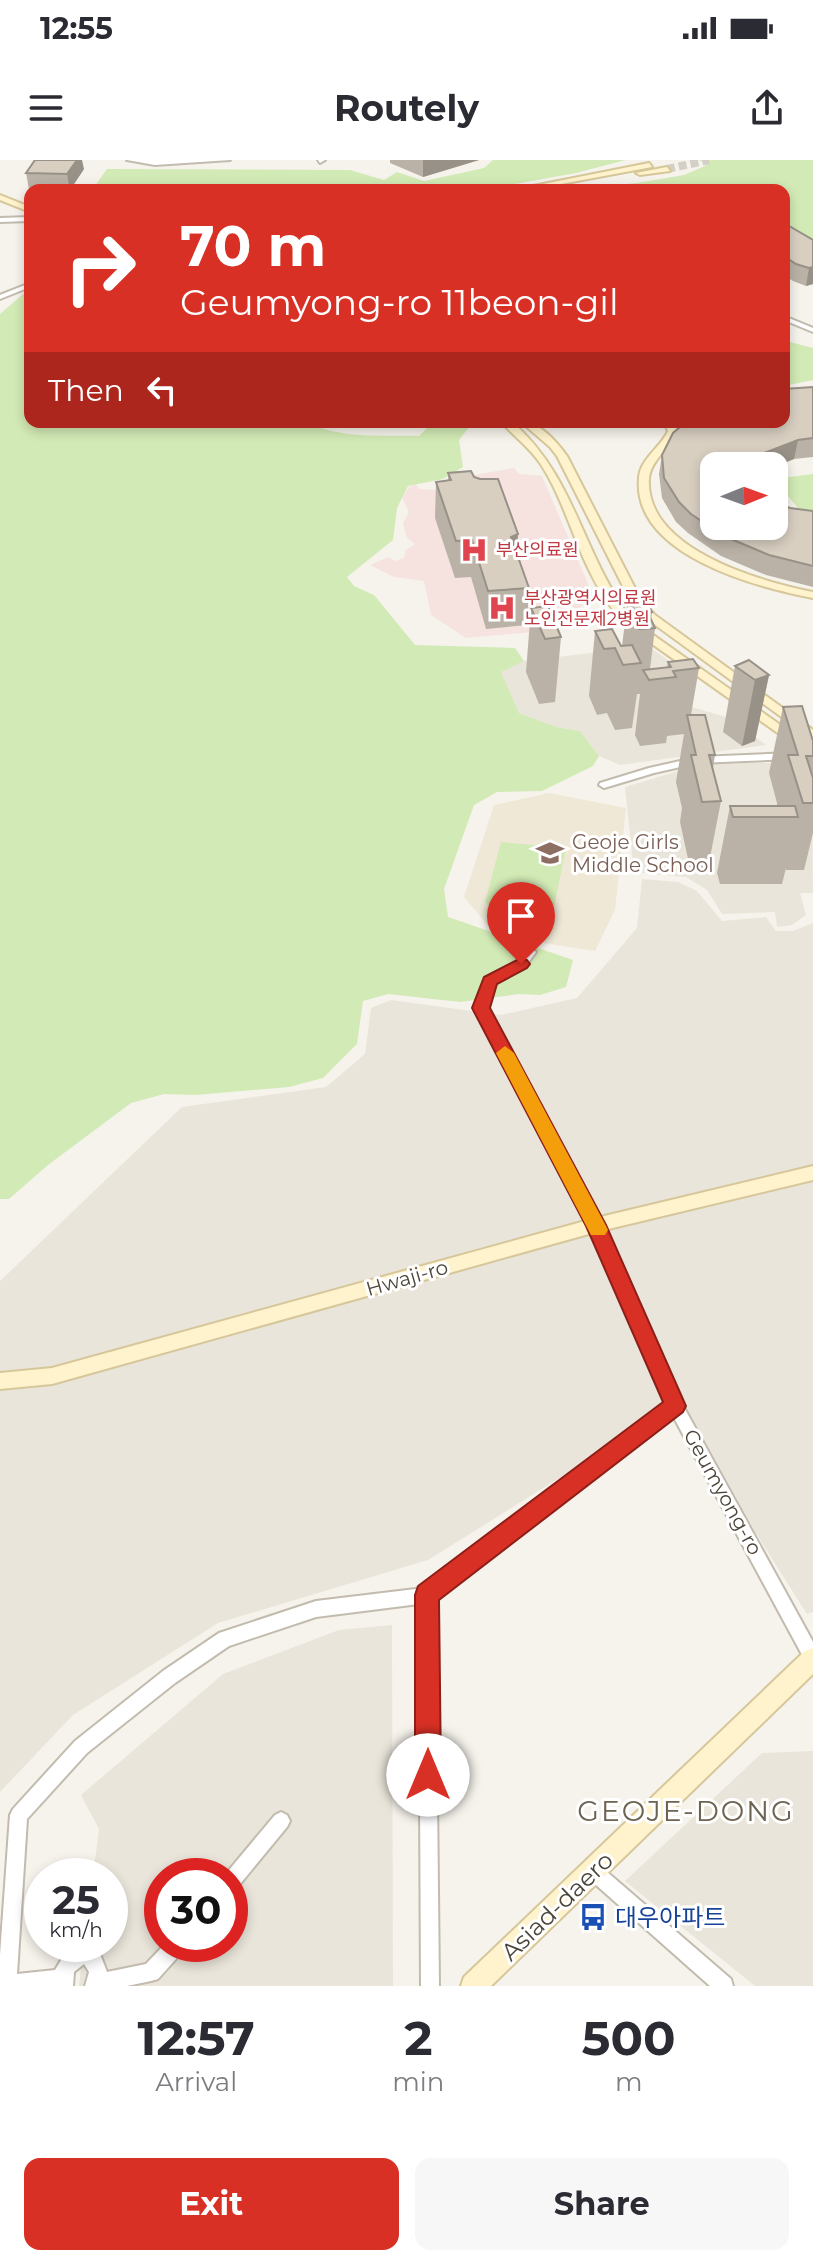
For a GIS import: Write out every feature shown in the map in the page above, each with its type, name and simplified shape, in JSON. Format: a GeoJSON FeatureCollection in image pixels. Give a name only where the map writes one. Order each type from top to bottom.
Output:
{"type":"FeatureCollection","features":[{"type":"Feature","properties":{"kind":"main road"},"geometry":{"type":"LineString","coordinates":[[549,184],[649,165]]}},
{"type":"Feature","properties":{"kind":"main road"},"geometry":{"type":"LineString","coordinates":[[582,184],[667,169]]}},
{"type":"Feature","properties":{"kind":"main road"},"geometry":{"type":"LineString","coordinates":[[0,190],[24,200]]}},
{"type":"Feature","properties":{"kind":"main road"},"geometry":{"type":"LineString","coordinates":[[0,197],[24,207]]}},
{"type":"Feature","properties":{"kind":"main road"},"geometry":{"type":"LineString","coordinates":[[513,428],[538,449],[618,611],[628,622],[813,755]]}},
{"type":"Feature","properties":{"kind":"main road"},"geometry":{"type":"LineString","coordinates":[[534,428],[562,456],[636,602],[651,617],[813,736]]}},
{"type":"Feature","properties":{"kind":"main road"},"geometry":{"type":"LineString","coordinates":[[672,428],[671,436],[656,453],[644,477],[647,502],[665,530],[685,548],[715,565],[761,583],[813,595]]}},
{"type":"Feature","properties":{"kind":"main road","name":"Hwaji-ro"},"geometry":{"type":"LineString","coordinates":[[0,1381],[52,1376],[138,1354],[596,1225],[813,1173]]}},
{"type":"Feature","properties":{"kind":"main road","name":"Asiad-daero"},"geometry":{"type":"LineString","coordinates":[[473,1986],[813,1658]]}},
{"type":"Feature","properties":{"kind":"street"},"geometry":{"type":"LineString","coordinates":[[130,160],[155,163],[225,160]]}},
{"type":"Feature","properties":{"kind":"street"},"geometry":{"type":"LineString","coordinates":[[0,220],[24,219]]}},
{"type":"Feature","properties":{"kind":"street"},"geometry":{"type":"LineString","coordinates":[[0,297],[24,287]]}},
{"type":"Feature","properties":{"kind":"street"},"geometry":{"type":"LineString","coordinates":[[790,320],[813,330]]}},
{"type":"Feature","properties":{"kind":"street"},"geometry":{"type":"LineString","coordinates":[[794,322],[813,321]]}},
{"type":"Feature","properties":{"kind":"street"},"geometry":{"type":"LineString","coordinates":[[604,785],[698,760],[813,755]]}},
{"type":"Feature","properties":{"kind":"street","name":"Geumyong-ro"},"geometry":{"type":"LineString","coordinates":[[530,952],[521,964],[490,981],[481,1008],[596,1225],[675,1406],[813,1658]]}},
{"type":"Feature","properties":{"kind":"street"},"geometry":{"type":"LineString","coordinates":[[161,1962],[151,1972],[95,1984],[97,1965],[85,1955],[69,1961],[63,1982],[7,1985],[8,1845],[19,1815],[81,1747],[169,1677],[225,1639],[316,1609],[427,1595],[675,1406]]}},
{"type":"Feature","properties":{"kind":"street"},"geometry":{"type":"LineString","coordinates":[[427,1595],[430,1986]]}},
{"type":"Feature","properties":{"kind":"street"},"geometry":{"type":"LineString","coordinates":[[248,1861],[281,1821]]}},
{"type":"Feature","properties":{"kind":"street"},"geometry":{"type":"LineString","coordinates":[[593,1871],[724,1986]]}},
{"type":"Feature","properties":{"kind":"shaded area"},"geometry":{"type":"Polygon","coordinates":[[[514,468],[519,474],[542,476],[595,600],[583,605],[554,630],[466,638],[431,615],[424,581],[394,577],[370,565],[388,557],[395,561],[404,558],[406,550],[415,544],[407,538],[403,523],[409,512],[402,498],[409,487],[416,484],[419,489],[435,490],[474,475],[514,468]]]}},
{"type":"Feature","properties":{"kind":"shaded area"},"geometry":{"type":"Polygon","coordinates":[[[648,646],[692,677],[688,706],[733,719],[766,745],[620,765],[599,756],[580,731],[556,727],[519,713],[500,672],[524,661],[648,646]]]}},
{"type":"Feature","properties":{"kind":"shaded area"},"geometry":{"type":"Polygon","coordinates":[[[812,762],[813,893],[800,893],[806,915],[792,925],[777,927],[775,912],[722,914],[707,890],[686,877],[634,872],[625,787],[701,764],[812,762]]]}},
{"type":"Feature","properties":{"kind":"shaded area","name":"Geoje Girls Middle School"},"geometry":{"type":"Polygon","coordinates":[[[549,793],[626,808],[615,910],[595,951],[524,940],[492,930],[464,897],[494,805],[549,793]]]}},
{"type":"Feature","properties":{"kind":"shaded area"},"geometry":{"type":"Polygon","coordinates":[[[642,879],[678,882],[697,891],[722,921],[766,917],[776,931],[793,931],[813,923],[813,1612],[807,1614],[675,1406],[428,1560],[218,1623],[73,1715],[0,1792],[0,1281],[182,1107],[326,1087],[365,1054],[371,1008],[391,1000],[501,1015],[577,998],[637,928],[642,879]]]}},
{"type":"Feature","properties":{"kind":"shaded area"},"geometry":{"type":"Polygon","coordinates":[[[392,1625],[393,1986],[79,1986],[82,1962],[128,1962],[128,1858],[95,1858],[99,1829],[81,1795],[223,1674],[339,1630],[392,1625]]]}},
{"type":"Feature","properties":{"kind":"shaded area"},"geometry":{"type":"Polygon","coordinates":[[[813,1751],[813,1986],[755,1986],[625,1881],[762,1753],[813,1751]]]}},
{"type":"Feature","properties":{"kind":"green space"},"geometry":{"type":"Polygon","coordinates":[[[493,160],[626,160],[515,184],[96,184],[107,169],[350,170],[384,180],[397,172],[424,181],[484,168],[493,160]]]}},
{"type":"Feature","properties":{"kind":"green space"},"geometry":{"type":"Polygon","coordinates":[[[698,160],[813,160],[813,250],[790,237],[790,184],[627,184],[684,175],[705,166],[706,162],[698,160]]]}},
{"type":"Feature","properties":{"kind":"green space"},"geometry":{"type":"Polygon","coordinates":[[[23,294],[24,428],[323,428],[347,434],[419,436],[427,428],[468,428],[459,440],[463,467],[443,479],[408,486],[397,508],[393,540],[347,577],[354,586],[374,595],[415,645],[515,648],[524,661],[501,672],[519,713],[556,727],[580,731],[599,756],[593,766],[542,791],[497,792],[474,805],[444,889],[448,917],[573,960],[566,987],[540,995],[519,994],[460,1002],[388,994],[363,1001],[357,1044],[323,1078],[289,1087],[195,1095],[164,1094],[131,1103],[48,1165],[9,1199],[0,1199],[0,314],[23,294]]]}},
{"type":"Feature","properties":{"kind":"green space"},"geometry":{"type":"Polygon","coordinates":[[[790,342],[813,348],[813,380],[790,385],[790,342]]]}},
{"type":"Feature","properties":{"kind":"green space"},"geometry":{"type":"Polygon","coordinates":[[[813,474],[813,523],[788,496],[788,477],[813,474]]]}},
{"type":"Feature","properties":{"kind":"green space"},"geometry":{"type":"Polygon","coordinates":[[[501,842],[566,848],[550,927],[502,915],[485,902],[501,842]]]}},
{"type":"Feature","properties":{"kind":"building"},"geometry":{"type":"Polygon","coordinates":[[[35,160],[77,160],[67,174],[26,173],[35,160]]]}},
{"type":"Feature","properties":{"kind":"building"},"geometry":{"type":"Polygon","coordinates":[[[790,227],[813,240],[813,267],[790,260],[790,227]]]}},
{"type":"Feature","properties":{"kind":"building"},"geometry":{"type":"Polygon","coordinates":[[[813,387],[813,438],[798,440],[767,452],[700,452],[700,520],[679,502],[664,478],[662,455],[679,428],[790,428],[790,389],[813,387]]]}},
{"type":"Feature","properties":{"kind":"building"},"geometry":{"type":"Polygon","coordinates":[[[471,471],[474,477],[480,479],[498,479],[518,534],[511,537],[529,588],[488,591],[472,540],[456,541],[436,482],[451,480],[448,473],[471,471]]]}},
{"type":"Feature","properties":{"kind":"building"},"geometry":{"type":"Polygon","coordinates":[[[788,507],[813,511],[813,566],[769,555],[733,540],[788,540],[788,507]]]}},
{"type":"Feature","properties":{"kind":"building"},"geometry":{"type":"Polygon","coordinates":[[[643,596],[652,612],[648,613],[655,628],[639,629],[631,615],[636,614],[628,598],[643,596]]]}},
{"type":"Feature","properties":{"kind":"building"},"geometry":{"type":"Polygon","coordinates":[[[548,606],[561,637],[545,639],[531,608],[548,606]]]}},
{"type":"Feature","properties":{"kind":"building"},"geometry":{"type":"Polygon","coordinates":[[[612,629],[621,646],[632,645],[641,663],[623,665],[615,648],[604,649],[595,631],[612,629]]]}},
{"type":"Feature","properties":{"kind":"building"},"geometry":{"type":"Polygon","coordinates":[[[693,659],[699,668],[673,671],[676,677],[649,680],[643,670],[671,667],[668,662],[693,659]]]}},
{"type":"Feature","properties":{"kind":"building"},"geometry":{"type":"Polygon","coordinates":[[[749,660],[769,675],[755,680],[735,666],[749,660]]]}},
{"type":"Feature","properties":{"kind":"building"},"geometry":{"type":"Polygon","coordinates":[[[802,706],[813,741],[813,756],[806,756],[813,778],[813,803],[803,803],[788,755],[798,755],[783,707],[802,706]]]}},
{"type":"Feature","properties":{"kind":"building"},"geometry":{"type":"Polygon","coordinates":[[[687,715],[705,715],[715,755],[709,755],[721,801],[702,802],[691,755],[696,755],[687,715]]]}},
{"type":"Feature","properties":{"kind":"building"},"geometry":{"type":"Polygon","coordinates":[[[730,806],[795,806],[798,817],[733,817],[730,806]]]}},
{"type":"Feature","properties":{"kind":"tunnel"},"geometry":{"type":"LineString","coordinates":[[667,169],[709,160]]}},
{"type":"Feature","properties":{"kind":"slow traffic"},"geometry":{"type":"LineString","coordinates":[[505,1053],[598,1230]]}},
{"type":"Feature","properties":{"kind":"place","name":"부산의료원"},"geometry":{"type":"Point","coordinates":[474,550]}},
{"type":"Feature","properties":{"kind":"place","name":"부산광역시의료원 노인전문제2병원"},"geometry":{"type":"Point","coordinates":[502,608]}},
{"type":"Feature","properties":{"kind":"place","name":"Geoje Girls Middle School"},"geometry":{"type":"Point","coordinates":[550,853]}},
{"type":"Feature","properties":{"kind":"place","name":"대우아파트"},"geometry":{"type":"Point","coordinates":[593,1917]}},
{"type":"Feature","properties":{"kind":"district","name":"GEOJE-DONG"},"geometry":{"type":"Point","coordinates":[686,1811]}},
{"type":"Feature","properties":{"kind":"route"},"geometry":{"type":"LineString","coordinates":[[428,1775],[427,1595],[675,1406],[596,1225],[481,1008],[490,981],[521,964]]}}]}
